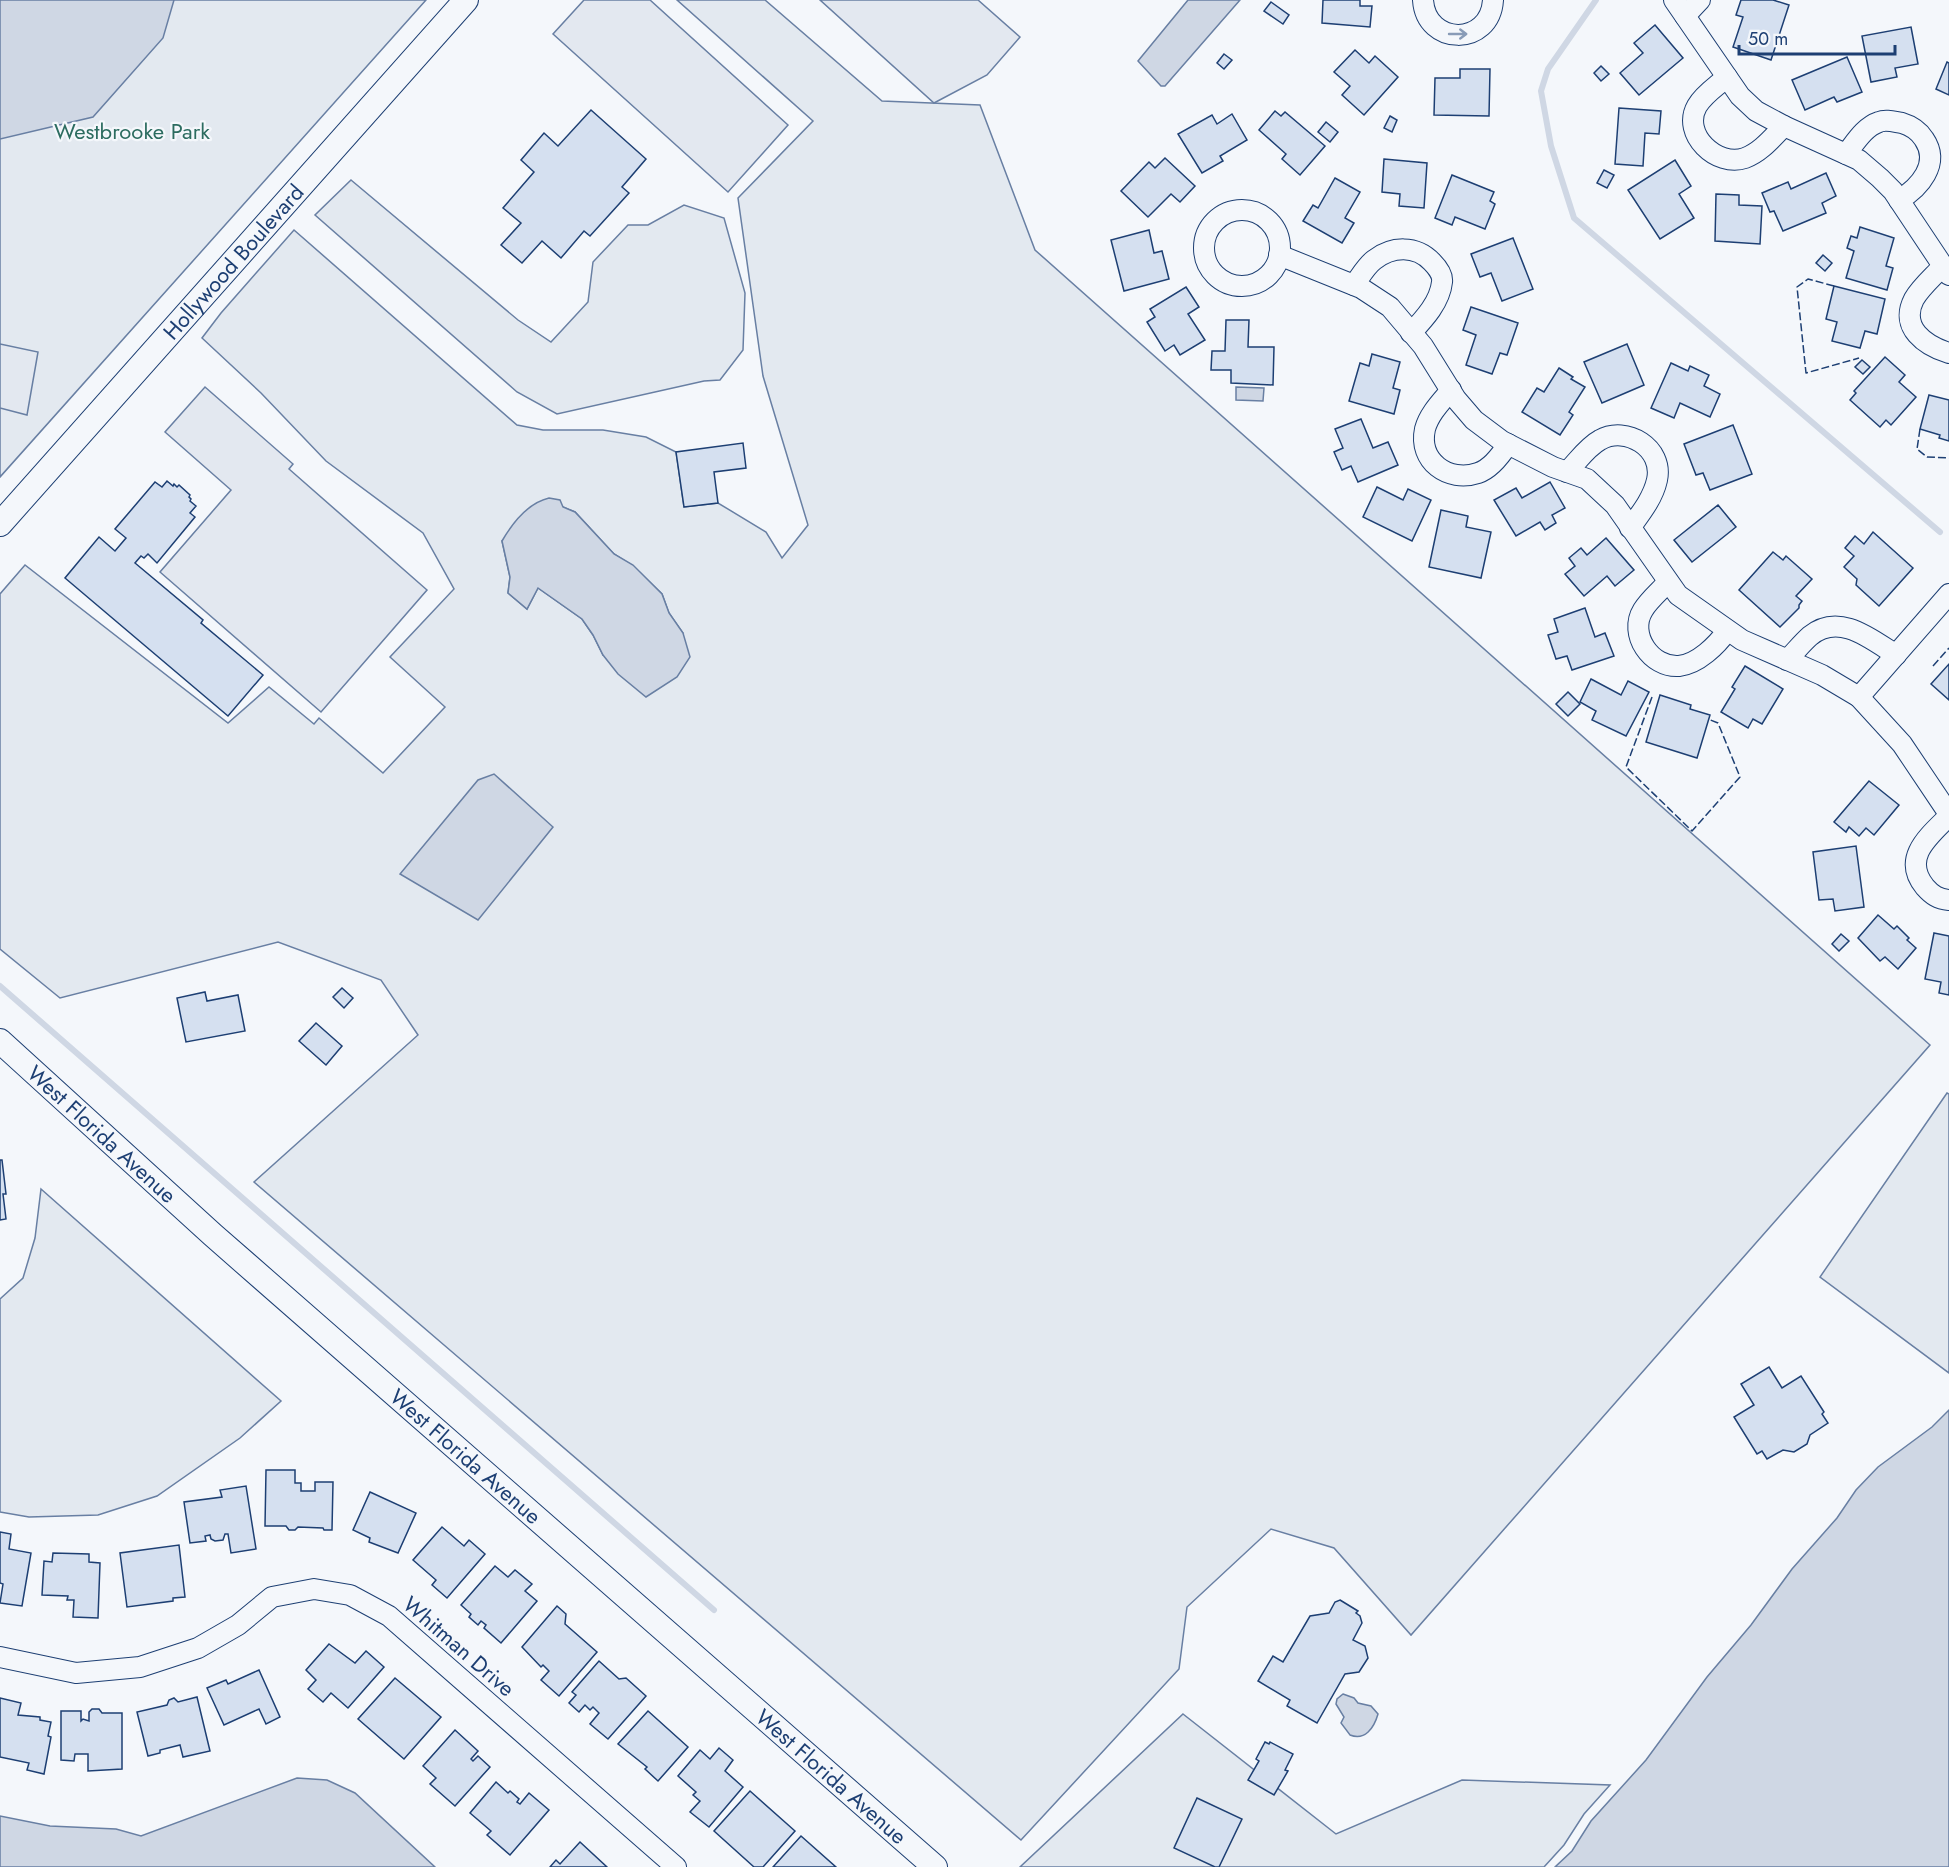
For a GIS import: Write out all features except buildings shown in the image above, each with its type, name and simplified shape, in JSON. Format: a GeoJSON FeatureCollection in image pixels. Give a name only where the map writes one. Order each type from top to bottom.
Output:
{"type":"FeatureCollection","features":[{"type":"Feature","properties":{"kind":"street","name":"Hollywood Boulevard"},"geometry":{"type":"LineString","coordinates":[[0,524],[466,0]]}},
{"type":"Feature","properties":{"kind":"street"},"geometry":{"type":"LineString","coordinates":[[1423,0],[1430,20],[1441,30],[1454,35],[1469,34],[1481,27],[1490,15],[1493,0]]}},
{"type":"Feature","properties":{"kind":"street"},"geometry":{"type":"LineString","coordinates":[[1700,0],[1679,8],[1740,96],[1756,111],[1858,160],[1880,178],[1899,200],[1945,271],[1914,300],[1910,313],[1912,327],[1919,338],[1932,347],[1949,353]]}},
{"type":"Feature","properties":{"kind":"street"},"geometry":{"type":"LineString","coordinates":[[1727,77],[1697,107],[1693,119],[1696,132],[1703,145],[1716,157],[1729,161],[1744,159],[1759,151],[1784,126]]}},
{"type":"Feature","properties":{"kind":"street"},"geometry":{"type":"LineString","coordinates":[[1846,154],[1859,137],[1880,121],[1894,121],[1919,132],[1927,143],[1930,164],[1915,189],[1899,200]]}},
{"type":"Feature","properties":{"kind":"street"},"geometry":{"type":"LineString","coordinates":[[1354,285],[1373,261],[1389,251],[1402,248],[1419,252],[1430,259],[1443,280],[1427,315],[1411,333]]}},
{"type":"Feature","properties":{"kind":"street"},"geometry":{"type":"LineString","coordinates":[[1279,255],[1354,285],[1389,308],[1423,346],[1451,390],[1474,420],[1508,444],[1553,467],[1587,479],[1615,505],[1678,596],[1742,640],[1822,675],[1859,698],[1902,744],[1949,815],[1918,850],[1916,860],[1916,873],[1933,896],[1949,900]]}},
{"type":"Feature","properties":{"kind":"street"},"geometry":{"type":"LineString","coordinates":[[1451,390],[1429,418],[1425,430],[1424,441],[1429,457],[1436,468],[1450,474],[1479,473],[1502,454],[1508,444]]}},
{"type":"Feature","properties":{"kind":"street"},"geometry":{"type":"LineString","coordinates":[[1567,472],[1598,440],[1613,434],[1639,440],[1657,462],[1658,479],[1643,511],[1630,528]]}},
{"type":"Feature","properties":{"kind":"street"},"geometry":{"type":"LineString","coordinates":[[1668,582],[1642,611],[1638,625],[1638,635],[1645,649],[1656,659],[1670,666],[1681,666],[1708,651],[1727,631]]}},
{"type":"Feature","properties":{"kind":"street"},"geometry":{"type":"LineString","coordinates":[[1859,698],[1949,594]]}},
{"type":"Feature","properties":{"kind":"street"},"geometry":{"type":"LineString","coordinates":[[1787,660],[1811,635],[1823,628],[1834,626],[1849,628],[1867,636],[1896,655]]}},
{"type":"Feature","properties":{"kind":"street","name":"West Florida Avenue"},"geometry":{"type":"LineString","coordinates":[[0,1041],[213,1235],[934,1867]]}},
{"type":"Feature","properties":{"kind":"street","name":"Whitman Drive"},"geometry":{"type":"LineString","coordinates":[[0,1657],[76,1673],[140,1667],[198,1648],[238,1624],[272,1597],[314,1589],[350,1595],[389,1616],[676,1867]]}},
{"type":"Feature","properties":{"kind":"green space","name":"Westbrooke Park"},"geometry":{"type":"Polygon","coordinates":[[[0,0],[426,0],[0,477],[0,0]]]}},
{"type":"Feature","properties":{"kind":"green space"},"geometry":{"type":"Polygon","coordinates":[[[677,0],[765,0],[882,101],[980,105],[1035,250],[1930,1045],[1411,1635],[1334,1548],[1271,1529],[1187,1607],[1179,1669],[1021,1840],[254,1182],[418,1035],[381,980],[278,942],[60,998],[0,949],[0,594],[25,565],[228,723],[269,687],[314,724],[319,718],[383,773],[445,707],[390,657],[454,589],[423,533],[326,461],[261,393],[202,338],[294,230],[517,425],[543,430],[603,430],[646,437],[676,452],[684,507],[718,503],[766,532],[782,558],[808,525],[763,376],[738,198],[813,121],[677,0]],[[563,507],[502,541],[510,577],[508,593],[527,609],[538,588],[582,619],[603,655],[683,633],[669,613],[662,594],[633,566],[614,554],[575,512],[563,507]]]}},
{"type":"Feature","properties":{"kind":"green space"},"geometry":{"type":"Polygon","coordinates":[[[351,180],[518,320],[551,342],[588,302],[593,262],[628,225],[648,225],[684,205],[724,218],[745,293],[743,350],[720,380],[704,381],[557,414],[517,392],[315,215],[351,180]]]}},
{"type":"Feature","properties":{"kind":"green space"},"geometry":{"type":"Polygon","coordinates":[[[1947,1093],[1949,1094],[1949,1373],[1820,1277],[1947,1093]]]}},
{"type":"Feature","properties":{"kind":"green space"},"geometry":{"type":"Polygon","coordinates":[[[41,1189],[281,1401],[240,1438],[157,1496],[98,1515],[29,1517],[0,1512],[0,1299],[23,1278],[35,1238],[41,1189]]]}},
{"type":"Feature","properties":{"kind":"green space"},"geometry":{"type":"Polygon","coordinates":[[[1183,1714],[1336,1834],[1462,1780],[1610,1785],[1584,1814],[1564,1845],[1544,1867],[1020,1867],[1183,1714]]]}},
{"type":"Feature","properties":{"kind":"shaded area"},"geometry":{"type":"Polygon","coordinates":[[[0,0],[174,0],[163,38],[93,117],[0,139],[0,0]]]}},
{"type":"Feature","properties":{"kind":"shaded area"},"geometry":{"type":"Polygon","coordinates":[[[584,0],[650,0],[788,125],[728,192],[553,34],[584,0]]]}},
{"type":"Feature","properties":{"kind":"shaded area"},"geometry":{"type":"Polygon","coordinates":[[[820,0],[978,0],[1020,37],[987,75],[934,103],[820,0]]]}},
{"type":"Feature","properties":{"kind":"shaded area"},"geometry":{"type":"Polygon","coordinates":[[[1188,0],[1240,0],[1165,86],[1161,86],[1138,61],[1188,0]]]}},
{"type":"Feature","properties":{"kind":"shaded area"},"geometry":{"type":"Polygon","coordinates":[[[0,344],[38,352],[27,415],[0,408],[0,344]]]}},
{"type":"Feature","properties":{"kind":"shaded area"},"geometry":{"type":"Polygon","coordinates":[[[205,387],[293,464],[289,469],[427,590],[321,712],[160,572],[231,490],[165,432],[205,387]]]}},
{"type":"Feature","properties":{"kind":"shaded area"},"geometry":{"type":"Polygon","coordinates":[[[1236,387],[1264,388],[1263,401],[1236,400],[1236,387]]]}},
{"type":"Feature","properties":{"kind":"shaded area"},"geometry":{"type":"Polygon","coordinates":[[[549,498],[560,500],[563,507],[575,512],[614,554],[633,565],[662,594],[669,613],[683,633],[690,657],[677,677],[646,697],[618,674],[603,655],[582,619],[538,588],[527,609],[508,593],[510,577],[502,541],[522,514],[534,504],[549,498]]]}},
{"type":"Feature","properties":{"kind":"shaded area"},"geometry":{"type":"Polygon","coordinates":[[[494,774],[553,827],[478,920],[400,874],[478,780],[494,774]]]}},
{"type":"Feature","properties":{"kind":"shaded area"},"geometry":{"type":"Polygon","coordinates":[[[1949,1410],[1949,1867],[1555,1867],[1572,1851],[1591,1821],[1646,1760],[1707,1677],[1751,1625],[1792,1569],[1837,1518],[1856,1490],[1878,1467],[1932,1427],[1949,1410]]]}},
{"type":"Feature","properties":{"kind":"shaded area"},"geometry":{"type":"Polygon","coordinates":[[[1343,1694],[1354,1698],[1358,1703],[1371,1706],[1378,1714],[1374,1724],[1364,1735],[1350,1735],[1341,1723],[1344,1717],[1336,1704],[1337,1699],[1343,1694]]]}},
{"type":"Feature","properties":{"kind":"shaded area"},"geometry":{"type":"Polygon","coordinates":[[[297,1778],[327,1780],[355,1793],[435,1867],[0,1867],[0,1816],[50,1826],[116,1829],[141,1836],[297,1778]]]}},
{"type":"Feature","properties":{"kind":"waterway"},"geometry":{"type":"LineString","coordinates":[[1596,0],[1548,69],[1541,91],[1551,146],[1574,218],[1940,532]]}},
{"type":"Feature","properties":{"kind":"waterway"},"geometry":{"type":"LineString","coordinates":[[0,986],[714,1610]]}},
{"type":"Feature","properties":{"kind":"fence"},"geometry":{"type":"LineString","coordinates":[[1834,286],[1808,279],[1797,287],[1806,373],[1859,358]]}},
{"type":"Feature","properties":{"kind":"fence"},"geometry":{"type":"LineString","coordinates":[[1920,429],[1917,449],[1927,457],[1949,458]]}},
{"type":"Feature","properties":{"kind":"fence"},"geometry":{"type":"LineString","coordinates":[[1933,666],[1949,648]]}},
{"type":"Feature","properties":{"kind":"fence"},"geometry":{"type":"LineString","coordinates":[[1652,697],[1626,767],[1692,831],[1740,777],[1718,723],[1708,719]]}}]}
